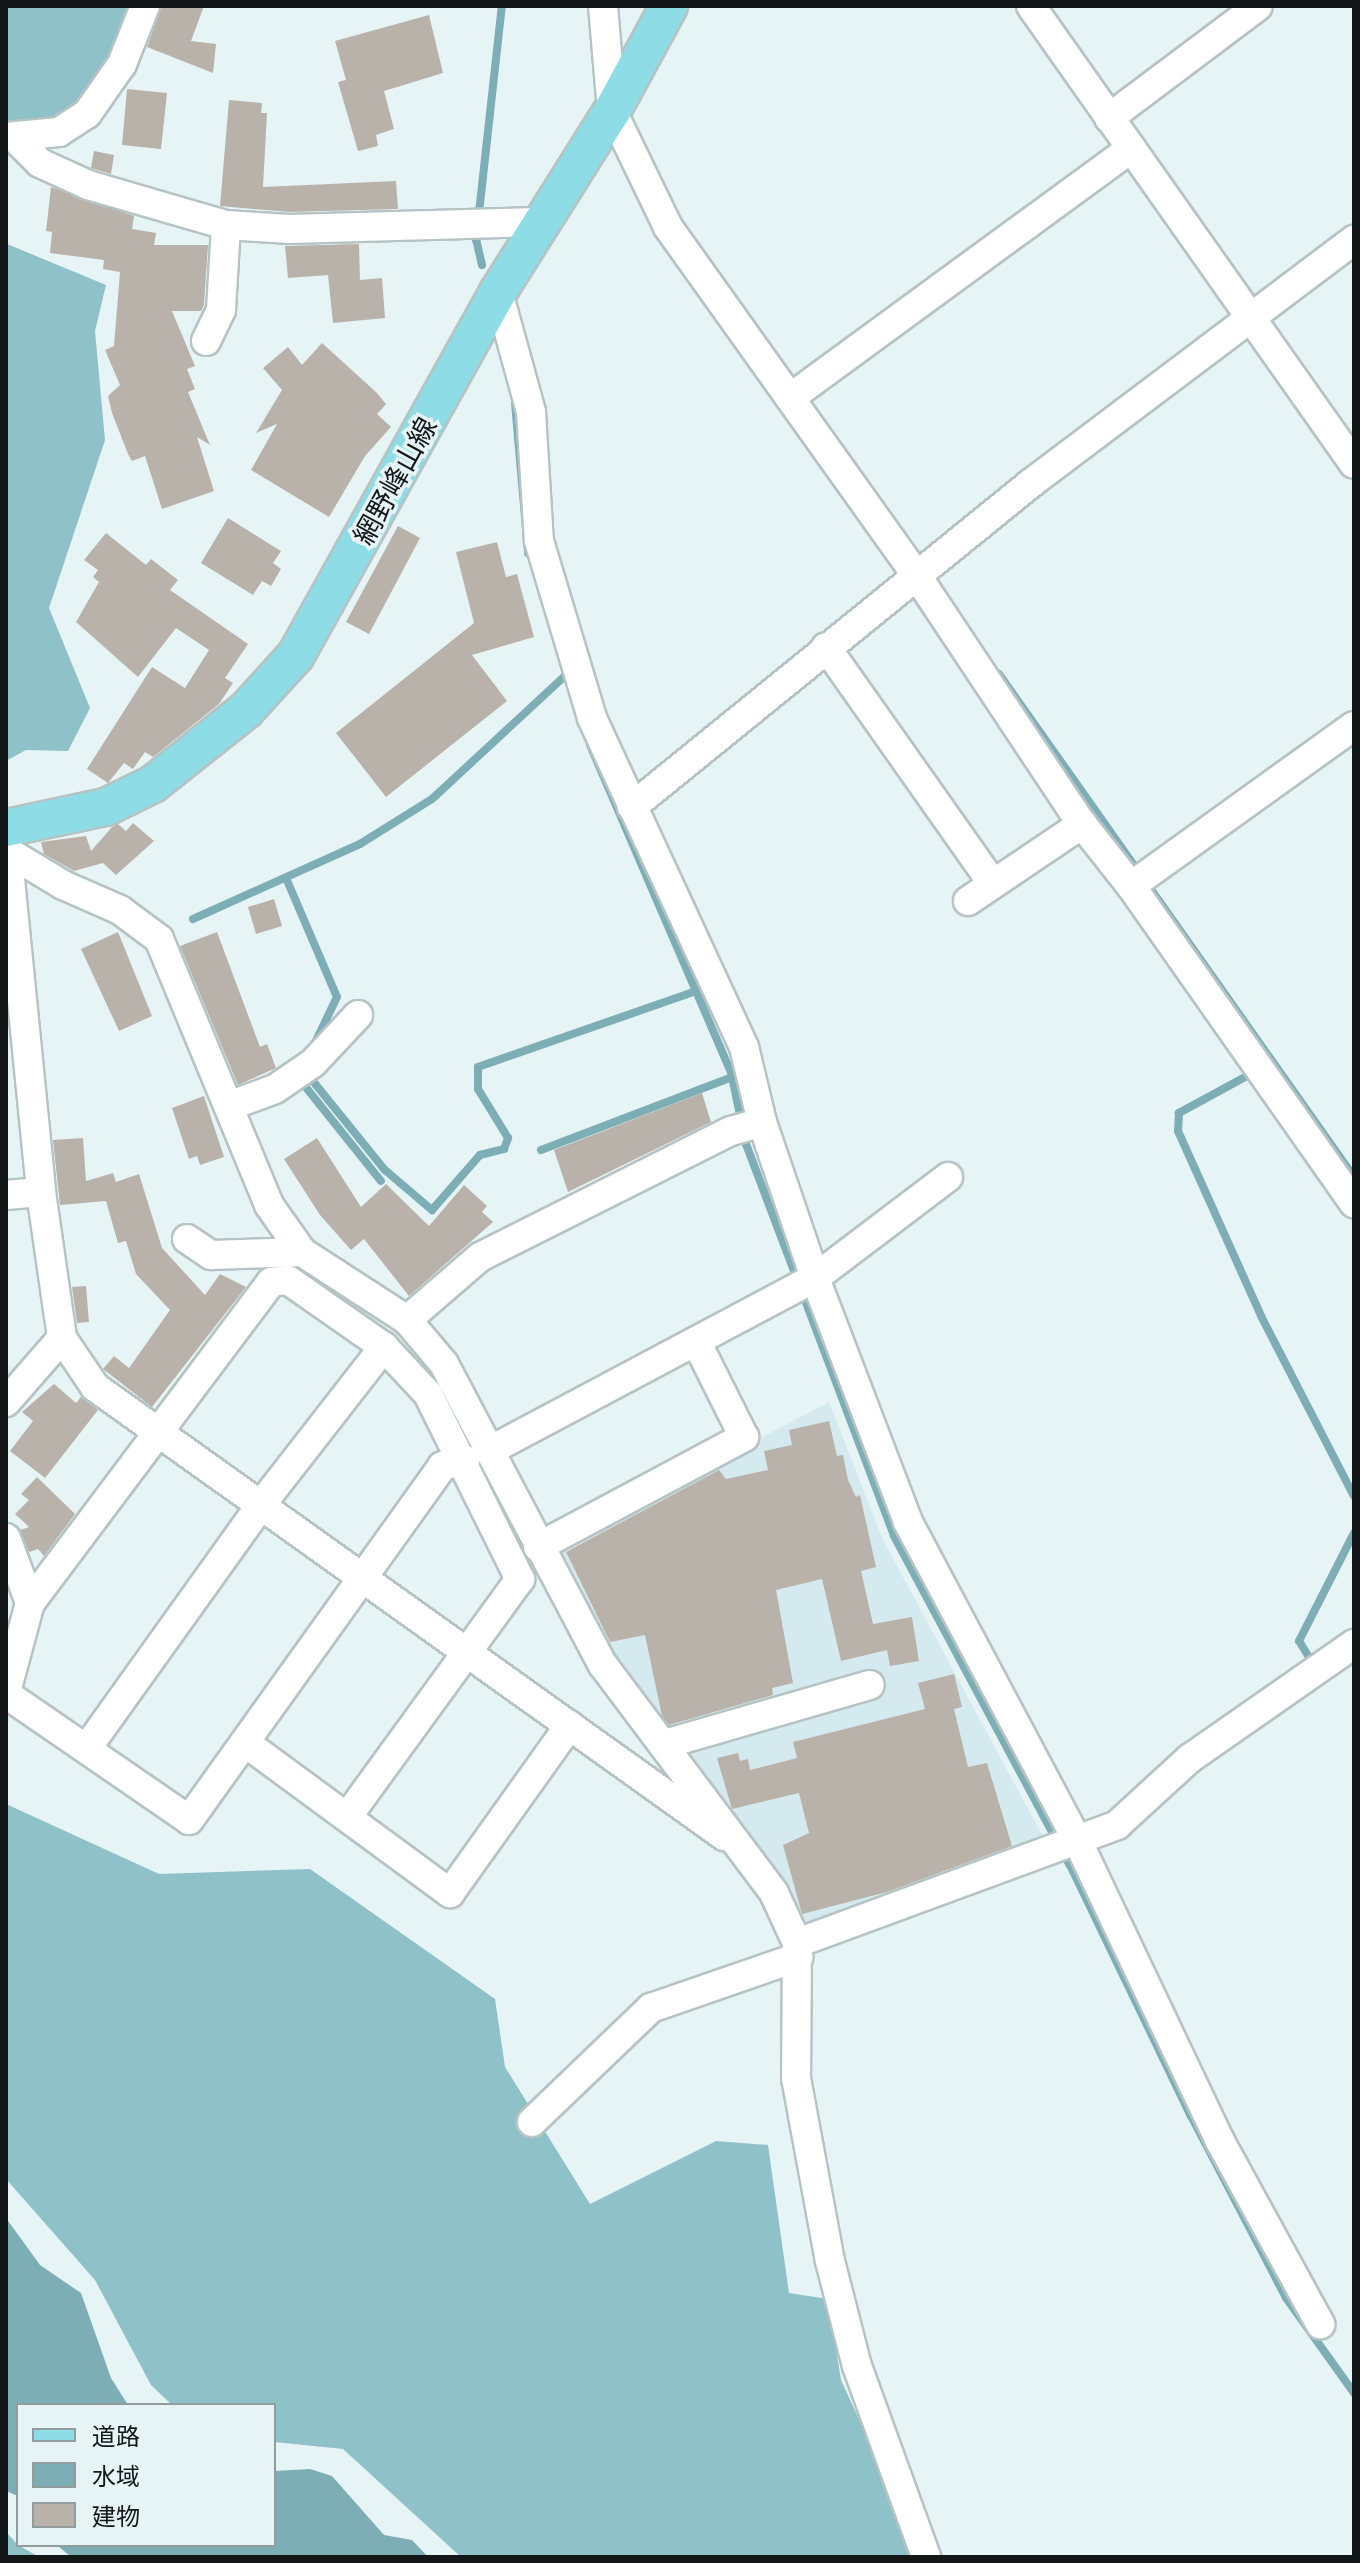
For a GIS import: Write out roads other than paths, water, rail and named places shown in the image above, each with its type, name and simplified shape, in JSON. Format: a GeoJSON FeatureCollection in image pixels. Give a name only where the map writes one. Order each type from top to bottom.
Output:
{"type":"FeatureCollection","features":[{"type":"Feature","properties":{"kind":"main road","name":"網野峰山線"},"geometry":{"type":"LineString","coordinates":[[7,840],[106,807],[153,784],[246,710],[296,655],[538,222],[612,111],[669,6]]}},
{"type":"Feature","properties":{"kind":"street"},"geometry":{"type":"LineString","coordinates":[[10,137],[59,132],[87,114],[122,64],[145,6]]}},
{"type":"Feature","properties":{"kind":"street"},"geometry":{"type":"LineString","coordinates":[[603,6],[612,111],[668,227],[917,576],[1082,824],[1131,886],[1354,1203]]}},
{"type":"Feature","properties":{"kind":"street"},"geometry":{"type":"LineString","coordinates":[[1031,6],[1354,464]]}},
{"type":"Feature","properties":{"kind":"street"},"geometry":{"type":"LineString","coordinates":[[1109,118],[1258,6]]}},
{"type":"Feature","properties":{"kind":"street"},"geometry":{"type":"LineString","coordinates":[[10,137],[40,163],[88,185],[226,225],[289,229],[538,222]]}},
{"type":"Feature","properties":{"kind":"street"},"geometry":{"type":"LineString","coordinates":[[790,398],[1131,148]]}},
{"type":"Feature","properties":{"kind":"street"},"geometry":{"type":"LineString","coordinates":[[206,341],[221,310],[226,225]]}},
{"type":"Feature","properties":{"kind":"street"},"geometry":{"type":"LineString","coordinates":[[632,807],[826,647],[1354,240]]}},
{"type":"Feature","properties":{"kind":"street"},"geometry":{"type":"LineString","coordinates":[[498,292],[531,412],[539,541],[592,718],[744,1047],[762,1122],[815,1278],[908,1522],[1078,1842],[1220,2141],[1320,2324]]}},
{"type":"Feature","properties":{"kind":"street"},"geometry":{"type":"LineString","coordinates":[[826,647],[992,882]]}},
{"type":"Feature","properties":{"kind":"street"},"geometry":{"type":"LineString","coordinates":[[1131,886],[1354,726]]}},
{"type":"Feature","properties":{"kind":"street"},"geometry":{"type":"LineString","coordinates":[[968,901],[1082,824]]}},
{"type":"Feature","properties":{"kind":"street"},"geometry":{"type":"LineString","coordinates":[[7,840],[120,910],[159,939],[269,1205],[302,1252],[407,1320],[444,1364],[520,1579],[347,1817]]}},
{"type":"Feature","properties":{"kind":"street"},"geometry":{"type":"LineString","coordinates":[[7,840],[41,1192],[62,1338],[95,1387],[738,1846]]}},
{"type":"Feature","properties":{"kind":"street"},"geometry":{"type":"LineString","coordinates":[[229,1106],[275,1089],[313,1063],[358,1015]]}},
{"type":"Feature","properties":{"kind":"street"},"geometry":{"type":"LineString","coordinates":[[407,1320],[480,1257],[731,1131],[762,1122]]}},
{"type":"Feature","properties":{"kind":"street"},"geometry":{"type":"LineString","coordinates":[[926,2557],[857,2366],[808,2159],[796,2078],[798,1950],[774,1893],[603,1665],[538,1547],[477,1456],[428,1394],[384,1347],[288,1280],[271,1282],[30,1603],[6,1693],[189,1820],[247,1744],[442,1466],[477,1456],[815,1278],[948,1177]]}},
{"type":"Feature","properties":{"kind":"street"},"geometry":{"type":"LineString","coordinates":[[6,1195],[41,1192]]}},
{"type":"Feature","properties":{"kind":"street"},"geometry":{"type":"LineString","coordinates":[[187,1239],[211,1255],[302,1252]]}},
{"type":"Feature","properties":{"kind":"street"},"geometry":{"type":"LineString","coordinates":[[7,1406],[62,1338]]}},
{"type":"Feature","properties":{"kind":"street"},"geometry":{"type":"LineString","coordinates":[[538,1547],[744,1437],[696,1341]]}},
{"type":"Feature","properties":{"kind":"street"},"geometry":{"type":"LineString","coordinates":[[87,1748],[260,1506],[384,1347]]}},
{"type":"Feature","properties":{"kind":"street"},"geometry":{"type":"LineString","coordinates":[[6,1538],[30,1603]]}},
{"type":"Feature","properties":{"kind":"street"},"geometry":{"type":"LineString","coordinates":[[532,2122],[651,2008],[1117,1825],[1189,1759],[1354,1644]]}},
{"type":"Feature","properties":{"kind":"street"},"geometry":{"type":"LineString","coordinates":[[665,1744],[870,1685]]}},
{"type":"Feature","properties":{"kind":"street"},"geometry":{"type":"LineString","coordinates":[[247,1744],[450,1893],[570,1725]]}},
{"type":"Feature","properties":{"kind":"water"},"geometry":{"type":"Polygon","coordinates":[[[6,2218],[40,2265],[81,2293],[111,2378],[127,2403],[16,2403],[16,2495],[6,2491],[6,2218]]]}},
{"type":"Feature","properties":{"kind":"water"},"geometry":{"type":"Polygon","coordinates":[[[310,2469],[332,2476],[384,2535],[412,2540],[428,2557],[71,2557],[59,2547],[276,2547],[276,2471],[310,2469]]]}},
{"type":"Feature","properties":{"kind":"waterway"},"geometry":{"type":"LineString","coordinates":[[482,265],[476,240],[502,6]]}},
{"type":"Feature","properties":{"kind":"waterway"},"geometry":{"type":"LineString","coordinates":[[515,403],[528,553]]}},
{"type":"Feature","properties":{"kind":"waterway"},"geometry":{"type":"LineString","coordinates":[[999,674],[1354,1177]]}},
{"type":"Feature","properties":{"kind":"waterway"},"geometry":{"type":"LineString","coordinates":[[193,919],[360,844],[432,799],[566,675]]}},
{"type":"Feature","properties":{"kind":"waterway"},"geometry":{"type":"LineString","coordinates":[[590,745],[731,1072],[746,1144],[894,1536],[1070,1865],[1191,2116],[1286,2298],[1354,2393]]}},
{"type":"Feature","properties":{"kind":"waterway"},"geometry":{"type":"LineString","coordinates":[[286,878],[337,997],[314,1045]]}},
{"type":"Feature","properties":{"kind":"waterway"},"geometry":{"type":"LineString","coordinates":[[312,1080],[385,1170],[432,1210],[480,1155],[504,1149],[508,1138],[478,1089],[478,1067],[696,991]]}},
{"type":"Feature","properties":{"kind":"waterway"},"geometry":{"type":"LineString","coordinates":[[1256,1071],[1179,1113],[1178,1131],[1262,1318],[1354,1496]]}},
{"type":"Feature","properties":{"kind":"waterway"},"geometry":{"type":"LineString","coordinates":[[541,1150],[732,1077]]}},
{"type":"Feature","properties":{"kind":"waterway"},"geometry":{"type":"LineString","coordinates":[[304,1085],[381,1181]]}},
{"type":"Feature","properties":{"kind":"waterway"},"geometry":{"type":"LineString","coordinates":[[1310,1659],[1299,1641],[1354,1533]]}}]}
